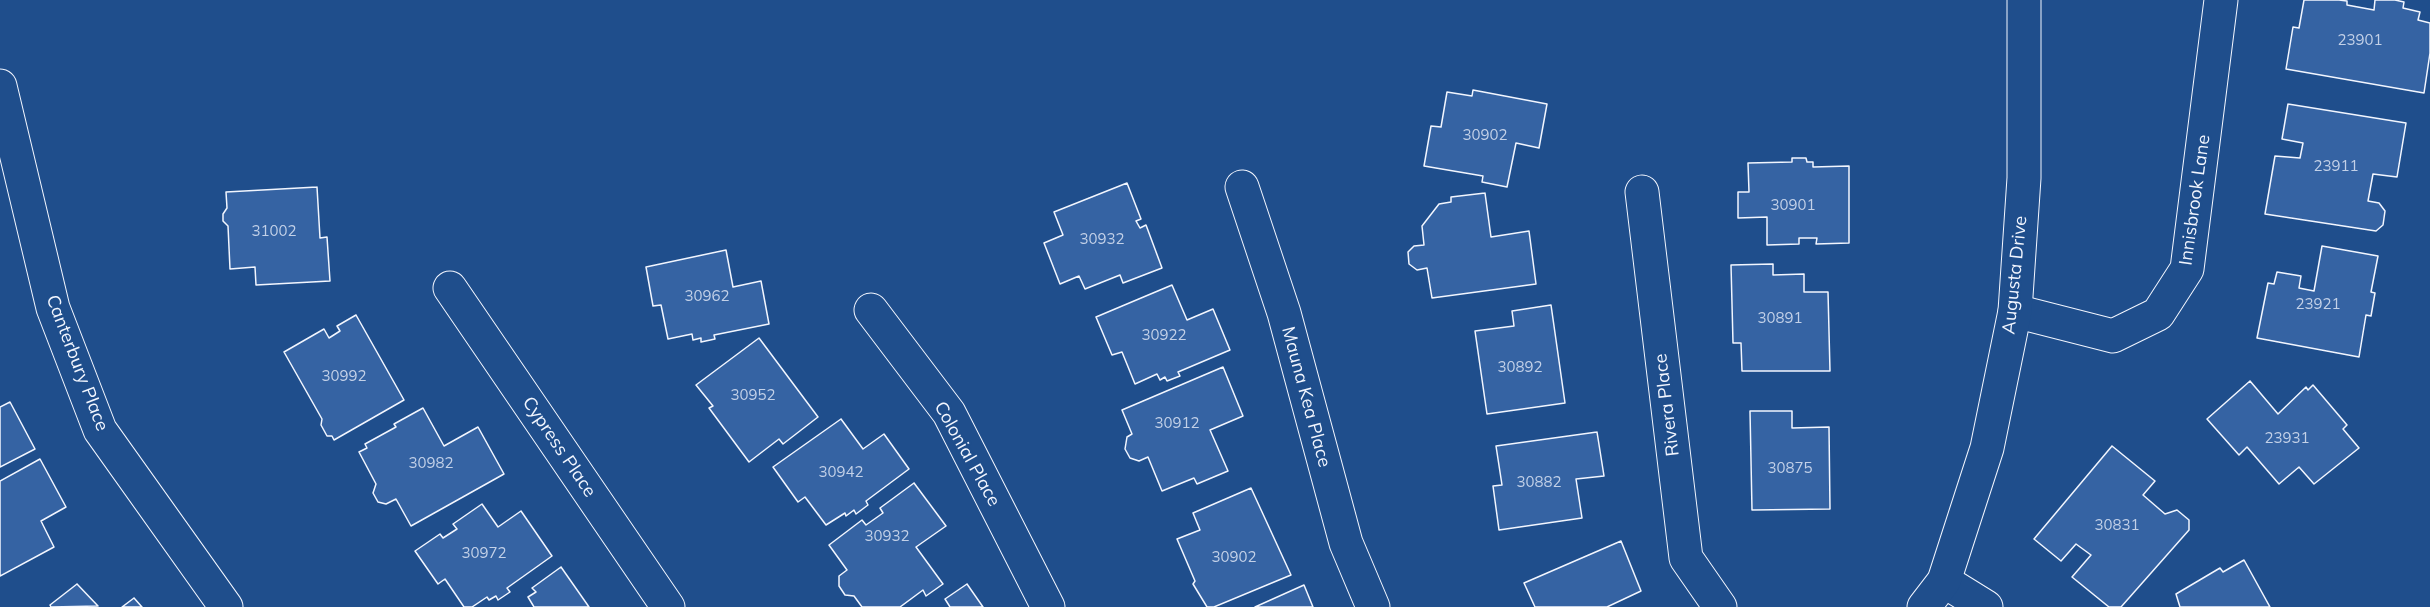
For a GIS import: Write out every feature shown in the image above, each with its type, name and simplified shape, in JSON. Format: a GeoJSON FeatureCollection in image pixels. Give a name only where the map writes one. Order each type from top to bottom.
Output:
{"type":"FeatureCollection","features":[{"type":"Feature","properties":{"kind":"street","name":"Augusta Drive"},"geometry":{"type":"LineString","coordinates":[[1924,607],[1944,581],[1987,448],[2015,311],[2024,178],[2024,0]]}},
{"type":"Feature","properties":{"kind":"street","name":"Innisbrook Lane"},"geometry":{"type":"LineString","coordinates":[[2015,311],[2114,336],[2158,314],[2187,269],[2221,0]]}},
{"type":"Feature","properties":{"kind":"street","name":"Canterbury Place"},"geometry":{"type":"LineString","coordinates":[[0,86],[53,308],[100,430],[226,607]]}},
{"type":"Feature","properties":{"kind":"street","name":"Mauna Kea Place"},"geometry":{"type":"LineString","coordinates":[[1242,187],[1284,313],[1346,543],[1373,607]]}},
{"type":"Feature","properties":{"kind":"street","name":"Rivera Place"},"geometry":{"type":"LineString","coordinates":[[1642,192],[1686,558],[1720,607]]}},
{"type":"Feature","properties":{"kind":"street","name":"Cypress Place"},"geometry":{"type":"LineString","coordinates":[[450,288],[668,607]]}},
{"type":"Feature","properties":{"kind":"street","name":"Colonial Place"},"geometry":{"type":"LineString","coordinates":[[871,310],[948,413],[1048,607]]}},
{"type":"Feature","properties":{"kind":"street"},"geometry":{"type":"LineString","coordinates":[[1944,581],[1986,607]]}},
{"type":"Feature","properties":{"kind":"building"},"geometry":{"type":"Polygon","coordinates":[[[2304,0],[2347,1],[2347,5],[2374,10],[2375,0],[2395,0],[2404,2],[2403,8],[2420,12],[2418,20],[2430,23],[2430,53],[2424,93],[2286,69],[2293,27],[2299,28],[2304,0]]]}},
{"type":"Feature","properties":{"kind":"building"},"geometry":{"type":"Polygon","coordinates":[[[1473,90],[1547,104],[1539,148],[1516,143],[1507,187],[1482,182],[1483,176],[1424,166],[1431,126],[1441,127],[1447,92],[1472,96],[1473,90]]]}},
{"type":"Feature","properties":{"kind":"building"},"geometry":{"type":"Polygon","coordinates":[[[2288,104],[2406,123],[2397,177],[2373,174],[2368,201],[2379,203],[2385,211],[2383,225],[2376,231],[2265,214],[2275,156],[2300,158],[2303,143],[2282,139],[2288,104]]]}},
{"type":"Feature","properties":{"kind":"building"},"geometry":{"type":"Polygon","coordinates":[[[1792,158],[1806,158],[1807,162],[1813,162],[1813,167],[1849,166],[1849,243],[1816,244],[1817,238],[1799,238],[1799,244],[1767,245],[1767,217],[1738,218],[1738,192],[1749,192],[1748,163],[1792,162],[1792,158]]]}},
{"type":"Feature","properties":{"kind":"building"},"geometry":{"type":"Polygon","coordinates":[[[1127,183],[1141,219],[1136,221],[1140,228],[1146,225],[1162,268],[1123,283],[1120,275],[1085,289],[1079,276],[1060,284],[1044,243],[1063,235],[1054,212],[1127,183]]]}},
{"type":"Feature","properties":{"kind":"building"},"geometry":{"type":"Polygon","coordinates":[[[317,187],[320,238],[327,237],[330,281],[256,285],[255,267],[230,269],[228,226],[223,221],[223,214],[227,208],[226,192],[317,187]]]}},
{"type":"Feature","properties":{"kind":"building"},"geometry":{"type":"Polygon","coordinates":[[[1485,193],[1491,237],[1529,231],[1536,284],[1432,298],[1427,268],[1417,270],[1409,264],[1408,252],[1414,246],[1424,245],[1422,226],[1439,204],[1451,202],[1451,197],[1485,193]]]}},
{"type":"Feature","properties":{"kind":"building"},"geometry":{"type":"Polygon","coordinates":[[[2322,246],[2378,256],[2371,292],[2375,293],[2371,316],[2366,315],[2359,357],[2257,338],[2268,283],[2274,284],[2277,272],[2301,276],[2299,288],[2314,291],[2322,246]]]}},
{"type":"Feature","properties":{"kind":"building"},"geometry":{"type":"Polygon","coordinates":[[[726,250],[733,287],[761,281],[769,324],[714,335],[715,339],[701,342],[701,338],[693,340],[692,334],[668,339],[661,305],[653,306],[646,267],[726,250]]]}},
{"type":"Feature","properties":{"kind":"building"},"geometry":{"type":"Polygon","coordinates":[[[1773,264],[1773,275],[1804,274],[1804,292],[1828,292],[1830,371],[1742,371],[1741,343],[1733,343],[1731,265],[1773,264]]]}},
{"type":"Feature","properties":{"kind":"building"},"geometry":{"type":"Polygon","coordinates":[[[1172,285],[1187,320],[1213,309],[1230,350],[1178,372],[1180,376],[1167,381],[1165,377],[1160,380],[1157,374],[1135,384],[1122,352],[1112,355],[1096,317],[1172,285]]]}},
{"type":"Feature","properties":{"kind":"building"},"geometry":{"type":"Polygon","coordinates":[[[1551,305],[1565,403],[1487,414],[1475,331],[1514,326],[1512,311],[1551,305]]]}},
{"type":"Feature","properties":{"kind":"building"},"geometry":{"type":"Polygon","coordinates":[[[356,315],[404,400],[334,440],[332,436],[327,436],[321,425],[322,419],[284,352],[324,329],[329,338],[340,331],[337,326],[356,315]]]}},
{"type":"Feature","properties":{"kind":"building"},"geometry":{"type":"Polygon","coordinates":[[[759,338],[818,417],[783,444],[779,439],[749,462],[709,408],[713,406],[696,385],[759,338]]]}},
{"type":"Feature","properties":{"kind":"building"},"geometry":{"type":"Polygon","coordinates":[[[1223,367],[1243,416],[1210,430],[1228,471],[1197,484],[1194,478],[1162,491],[1148,457],[1139,461],[1130,458],[1125,449],[1127,437],[1132,434],[1122,410],[1223,367]]]}},
{"type":"Feature","properties":{"kind":"building"},"geometry":{"type":"Polygon","coordinates":[[[2250,381],[2278,414],[2306,387],[2308,390],[2313,385],[2347,425],[2343,429],[2359,448],[2314,484],[2299,467],[2279,484],[2247,447],[2239,455],[2207,419],[2250,381]]]}},
{"type":"Feature","properties":{"kind":"building"},"geometry":{"type":"Polygon","coordinates":[[[10,402],[35,449],[0,467],[0,407],[10,402]]]}},
{"type":"Feature","properties":{"kind":"building"},"geometry":{"type":"Polygon","coordinates":[[[423,408],[444,446],[478,427],[504,474],[411,526],[396,499],[386,504],[378,502],[373,493],[376,484],[359,452],[367,448],[365,444],[396,427],[394,424],[423,408]]]}},
{"type":"Feature","properties":{"kind":"building"},"geometry":{"type":"Polygon","coordinates":[[[1750,411],[1792,411],[1792,428],[1829,427],[1830,509],[1752,510],[1750,411]]]}},
{"type":"Feature","properties":{"kind":"building"},"geometry":{"type":"Polygon","coordinates":[[[841,419],[863,449],[884,434],[909,469],[866,501],[868,505],[856,514],[854,510],[846,516],[845,513],[826,525],[805,497],[798,502],[773,467],[841,419]]]}},
{"type":"Feature","properties":{"kind":"building"},"geometry":{"type":"Polygon","coordinates":[[[1597,432],[1604,476],[1576,479],[1582,518],[1499,530],[1493,486],[1502,485],[1496,446],[1597,432]]]}},
{"type":"Feature","properties":{"kind":"building"},"geometry":{"type":"Polygon","coordinates":[[[2112,446],[2155,481],[2143,495],[2165,514],[2177,510],[2189,520],[2189,530],[2121,607],[2109,607],[2072,577],[2091,555],[2076,544],[2061,561],[2034,539],[2112,446]]]}},
{"type":"Feature","properties":{"kind":"building"},"geometry":{"type":"Polygon","coordinates":[[[40,459],[66,507],[41,521],[54,547],[0,576],[0,481],[40,459]]]}},
{"type":"Feature","properties":{"kind":"building"},"geometry":{"type":"Polygon","coordinates":[[[914,483],[946,526],[916,547],[943,584],[926,596],[923,590],[900,607],[862,607],[854,596],[845,595],[839,586],[839,576],[847,570],[829,545],[862,520],[866,525],[883,513],[880,508],[914,483]]]}},
{"type":"Feature","properties":{"kind":"building"},"geometry":{"type":"Polygon","coordinates":[[[1251,488],[1291,575],[1214,607],[1207,607],[1193,584],[1195,581],[1177,539],[1200,530],[1193,513],[1251,488]]]}},
{"type":"Feature","properties":{"kind":"building"},"geometry":{"type":"Polygon","coordinates":[[[482,504],[498,527],[521,511],[552,556],[507,588],[510,592],[498,600],[496,596],[489,600],[487,597],[472,607],[464,607],[445,579],[438,584],[415,551],[440,534],[443,538],[457,529],[453,524],[482,504]]]}},
{"type":"Feature","properties":{"kind":"building"},"geometry":{"type":"Polygon","coordinates":[[[1621,541],[1641,591],[1607,607],[1535,607],[1524,583],[1621,541]]]}},
{"type":"Feature","properties":{"kind":"building"},"geometry":{"type":"Polygon","coordinates":[[[2244,560],[2270,607],[2180,607],[2176,594],[2220,568],[2223,572],[2244,560]]]}},
{"type":"Feature","properties":{"kind":"building"},"geometry":{"type":"Polygon","coordinates":[[[561,567],[589,607],[534,607],[528,597],[536,592],[532,588],[561,567]]]}},
{"type":"Feature","properties":{"kind":"building"},"geometry":{"type":"Polygon","coordinates":[[[77,584],[98,606],[51,607],[50,605],[77,584]]]}},
{"type":"Feature","properties":{"kind":"building"},"geometry":{"type":"Polygon","coordinates":[[[967,584],[983,607],[950,607],[945,599],[967,584]]]}},
{"type":"Feature","properties":{"kind":"building"},"geometry":{"type":"Polygon","coordinates":[[[1304,585],[1313,607],[1255,607],[1304,585]]]}},
{"type":"Feature","properties":{"kind":"building"},"geometry":{"type":"Polygon","coordinates":[[[134,598],[142,607],[122,607],[134,598]]]}}]}
